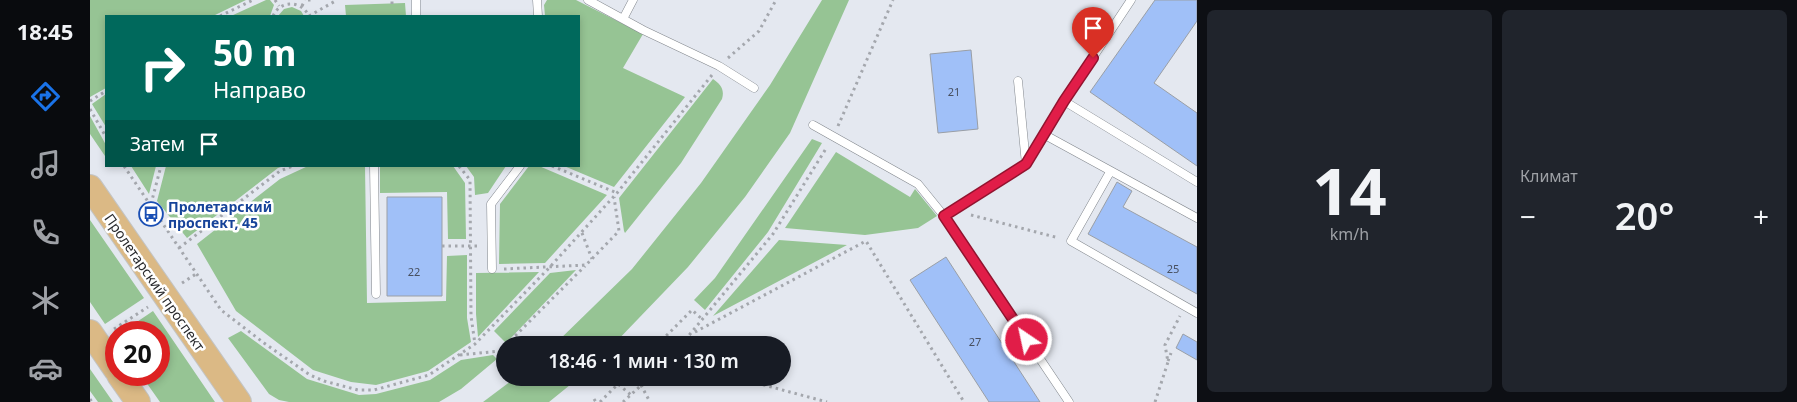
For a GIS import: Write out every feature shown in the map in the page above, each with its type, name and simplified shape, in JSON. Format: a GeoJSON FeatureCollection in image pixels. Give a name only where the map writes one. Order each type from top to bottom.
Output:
{"type":"FeatureCollection","features":[{"type":"Feature","properties":{"kind":"main road","name":"Пролетарский проспект"},"geometry":{"type":"LineString","coordinates":[[90,188],[219,376],[239,402]]}},
{"type":"Feature","properties":{"kind":"main road"},"geometry":{"type":"LineString","coordinates":[[100,332],[105,344]]}},
{"type":"Feature","properties":{"kind":"main road","name":"Пролетарский проспект"},"geometry":{"type":"LineString","coordinates":[[219,376],[227,402]]}},
{"type":"Feature","properties":{"kind":"main road"},"geometry":{"type":"LineString","coordinates":[[127,386],[138,402]]}},
{"type":"Feature","properties":{"kind":"lane"},"geometry":{"type":"LineString","coordinates":[[416,0],[416,15]]}},
{"type":"Feature","properties":{"kind":"lane"},"geometry":{"type":"LineString","coordinates":[[537,0],[538,15]]}},
{"type":"Feature","properties":{"kind":"lane"},"geometry":{"type":"LineString","coordinates":[[588,0],[719,66],[754,88]]}},
{"type":"Feature","properties":{"kind":"lane"},"geometry":{"type":"LineString","coordinates":[[623,19],[633,0]]}},
{"type":"Feature","properties":{"kind":"lane"},"geometry":{"type":"LineString","coordinates":[[944,216],[1026,164],[1064,101],[1131,0]]}},
{"type":"Feature","properties":{"kind":"lane"},"geometry":{"type":"LineString","coordinates":[[1018,81],[1026,164]]}},
{"type":"Feature","properties":{"kind":"lane"},"geometry":{"type":"LineString","coordinates":[[1064,101],[1197,182]]}},
{"type":"Feature","properties":{"kind":"lane"},"geometry":{"type":"LineString","coordinates":[[813,125],[918,184],[944,216],[1069,402]]}},
{"type":"Feature","properties":{"kind":"lane"},"geometry":{"type":"LineString","coordinates":[[1045,135],[1197,218]]}},
{"type":"Feature","properties":{"kind":"lane"},"geometry":{"type":"LineString","coordinates":[[374,167],[376,294]]}},
{"type":"Feature","properties":{"kind":"lane"},"geometry":{"type":"LineString","coordinates":[[492,269],[491,204],[519,167]]}},
{"type":"Feature","properties":{"kind":"lane"},"geometry":{"type":"LineString","coordinates":[[1110,172],[1071,241],[1197,314]]}},
{"type":"Feature","properties":{"kind":"path"},"geometry":{"type":"LineString","coordinates":[[222,15],[253,0]]}},
{"type":"Feature","properties":{"kind":"path"},"geometry":{"type":"LineString","coordinates":[[275,0],[279,6]]}},
{"type":"Feature","properties":{"kind":"path"},"geometry":{"type":"LineString","coordinates":[[302,6],[307,0],[312,0]]}},
{"type":"Feature","properties":{"kind":"path"},"geometry":{"type":"LineString","coordinates":[[311,15],[337,0]]}},
{"type":"Feature","properties":{"kind":"path"},"geometry":{"type":"LineString","coordinates":[[125,167],[221,310],[310,375],[324,381],[358,390],[374,390],[429,375],[475,344],[550,268],[616,195],[719,66],[760,31],[776,0]]}},
{"type":"Feature","properties":{"kind":"path"},"geometry":{"type":"LineString","coordinates":[[691,334],[773,234],[834,136],[893,0]]}},
{"type":"Feature","properties":{"kind":"path"},"geometry":{"type":"LineString","coordinates":[[274,15],[279,6],[291,2],[302,6],[308,15]]}},
{"type":"Feature","properties":{"kind":"path"},"geometry":{"type":"LineString","coordinates":[[90,101],[105,92]]}},
{"type":"Feature","properties":{"kind":"path"},"geometry":{"type":"LineString","coordinates":[[90,109],[105,135]]}},
{"type":"Feature","properties":{"kind":"path"},"geometry":{"type":"LineString","coordinates":[[150,205],[161,167]]}},
{"type":"Feature","properties":{"kind":"path"},"geometry":{"type":"LineString","coordinates":[[180,248],[280,171],[290,167]]}},
{"type":"Feature","properties":{"kind":"path"},"geometry":{"type":"LineString","coordinates":[[460,167],[470,180],[471,316],[475,344]]}},
{"type":"Feature","properties":{"kind":"path"},"geometry":{"type":"LineString","coordinates":[[554,167],[616,195]]}},
{"type":"Feature","properties":{"kind":"path"},"geometry":{"type":"LineString","coordinates":[[516,336],[619,231],[616,195]]}},
{"type":"Feature","properties":{"kind":"path"},"geometry":{"type":"LineString","coordinates":[[954,210],[1071,241]]}},
{"type":"Feature","properties":{"kind":"path"},"geometry":{"type":"LineString","coordinates":[[582,232],[592,259]]}},
{"type":"Feature","properties":{"kind":"path"},"geometry":{"type":"LineString","coordinates":[[691,334],[866,241],[964,402]]}},
{"type":"Feature","properties":{"kind":"path"},"geometry":{"type":"LineString","coordinates":[[442,246],[491,245]]}},
{"type":"Feature","properties":{"kind":"path"},"geometry":{"type":"LineString","coordinates":[[492,269],[586,265]]}},
{"type":"Feature","properties":{"kind":"path"},"geometry":{"type":"LineString","coordinates":[[100,332],[149,306]]}},
{"type":"Feature","properties":{"kind":"path"},"geometry":{"type":"LineString","coordinates":[[1168,362],[1165,346],[1185,307]]}},
{"type":"Feature","properties":{"kind":"path"},"geometry":{"type":"LineString","coordinates":[[666,336],[692,310],[703,320]]}},
{"type":"Feature","properties":{"kind":"path"},"geometry":{"type":"LineString","coordinates":[[460,355],[496,351]]}},
{"type":"Feature","properties":{"kind":"path"},"geometry":{"type":"LineString","coordinates":[[1155,402],[1171,353]]}},
{"type":"Feature","properties":{"kind":"path"},"geometry":{"type":"LineString","coordinates":[[597,401],[616,386]]}},
{"type":"Feature","properties":{"kind":"path"},"geometry":{"type":"LineString","coordinates":[[620,386],[631,395]]}},
{"type":"Feature","properties":{"kind":"path"},"geometry":{"type":"LineString","coordinates":[[623,402],[640,386]]}},
{"type":"Feature","properties":{"kind":"path"},"geometry":{"type":"LineString","coordinates":[[642,386],[650,402]]}},
{"type":"Feature","properties":{"kind":"path"},"geometry":{"type":"LineString","coordinates":[[768,386],[827,402]]}},
{"type":"Feature","properties":{"kind":"green space"},"geometry":{"type":"Polygon","coordinates":[[[90,0],[246,0],[215,15],[105,15],[105,89],[90,97],[90,0]]]}},
{"type":"Feature","properties":{"kind":"green space"},"geometry":{"type":"Polygon","coordinates":[[[266,0],[270,0],[274,5],[270,15],[233,15],[266,0]]]}},
{"type":"Feature","properties":{"kind":"green space"},"geometry":{"type":"Polygon","coordinates":[[[547,0],[576,0],[643,34],[623,68],[685,97],[614,187],[566,167],[580,167],[580,15],[545,15],[544,5],[547,0]]]}},
{"type":"Feature","properties":{"kind":"green space"},"geometry":{"type":"Polygon","coordinates":[[[822,0],[849,0],[790,133],[745,197],[688,267],[622,336],[563,336],[632,269],[701,183],[770,85],[822,0]]]}},
{"type":"Feature","properties":{"kind":"green space"},"geometry":{"type":"Polygon","coordinates":[[[405,3],[406,15],[346,15],[345,5],[405,3]]]}},
{"type":"Feature","properties":{"kind":"green space"},"geometry":{"type":"Polygon","coordinates":[[[292,7],[301,11],[303,15],[279,15],[284,9],[292,7]]]}},
{"type":"Feature","properties":{"kind":"green space"},"geometry":{"type":"Polygon","coordinates":[[[713,79],[721,87],[723,92],[722,99],[681,163],[625,233],[619,198],[713,79]]]}},
{"type":"Feature","properties":{"kind":"green space"},"geometry":{"type":"Polygon","coordinates":[[[105,95],[105,125],[92,104],[105,95]]]}},
{"type":"Feature","properties":{"kind":"green space"},"geometry":{"type":"Polygon","coordinates":[[[90,116],[105,143],[105,156],[90,134],[90,116]]]}},
{"type":"Feature","properties":{"kind":"green space"},"geometry":{"type":"Polygon","coordinates":[[[812,139],[822,143],[768,232],[705,310],[694,300],[715,278],[812,139]]]}},
{"type":"Feature","properties":{"kind":"green space"},"geometry":{"type":"Polygon","coordinates":[[[836,152],[910,197],[915,189],[937,216],[918,228],[865,235],[785,228],[836,152]]]}},
{"type":"Feature","properties":{"kind":"green space"},"geometry":{"type":"Polygon","coordinates":[[[132,167],[156,167],[149,194],[132,167]]]}},
{"type":"Feature","properties":{"kind":"green space"},"geometry":{"type":"Polygon","coordinates":[[[166,167],[281,167],[187,238],[157,201],[166,167]]]}},
{"type":"Feature","properties":{"kind":"green space"},"geometry":{"type":"Polygon","coordinates":[[[306,167],[365,167],[367,303],[446,301],[447,256],[467,255],[467,318],[471,342],[428,371],[376,385],[351,382],[313,370],[236,311],[197,244],[280,179],[306,167]]]}},
{"type":"Feature","properties":{"kind":"green space"},"geometry":{"type":"Polygon","coordinates":[[[380,167],[454,167],[465,183],[466,239],[448,239],[447,192],[380,193],[380,167]]]}},
{"type":"Feature","properties":{"kind":"green space"},"geometry":{"type":"Polygon","coordinates":[[[467,167],[505,167],[488,193],[475,195],[474,177],[467,167]]]}},
{"type":"Feature","properties":{"kind":"green space"},"geometry":{"type":"Polygon","coordinates":[[[528,167],[541,167],[607,195],[545,263],[499,264],[500,204],[528,167]]]}},
{"type":"Feature","properties":{"kind":"green space"},"geometry":{"type":"Polygon","coordinates":[[[90,220],[144,298],[110,321],[105,321],[105,324],[90,302],[90,220]]]}},
{"type":"Feature","properties":{"kind":"green space"},"geometry":{"type":"Polygon","coordinates":[[[779,240],[847,245],[713,316],[779,240]]]}},
{"type":"Feature","properties":{"kind":"green space"},"geometry":{"type":"Polygon","coordinates":[[[576,270],[513,336],[499,336],[494,331],[550,273],[576,270]]]}},
{"type":"Feature","properties":{"kind":"green space"},"geometry":{"type":"Polygon","coordinates":[[[539,272],[478,337],[476,273],[539,272]]]}},
{"type":"Feature","properties":{"kind":"green space"},"geometry":{"type":"Polygon","coordinates":[[[153,311],[160,321],[138,321],[153,311]]]}},
{"type":"Feature","properties":{"kind":"green space"},"geometry":{"type":"Polygon","coordinates":[[[241,331],[307,379],[359,395],[376,394],[430,380],[461,360],[493,355],[496,360],[461,389],[439,402],[289,402],[279,400],[269,394],[228,338],[241,331]]]}},
{"type":"Feature","properties":{"kind":"green space"},"geometry":{"type":"Polygon","coordinates":[[[170,336],[215,402],[160,402],[149,386],[170,386],[170,336]]]}},
{"type":"Feature","properties":{"kind":"green space"},"geometry":{"type":"Polygon","coordinates":[[[90,369],[113,402],[98,402],[90,391],[90,369]]]}},
{"type":"Feature","properties":{"kind":"green space"},"geometry":{"type":"Polygon","coordinates":[[[504,386],[569,386],[549,402],[483,402],[504,386]]]}},
{"type":"Feature","properties":{"kind":"building"},"geometry":{"type":"Polygon","coordinates":[[[1155,0],[1197,0],[1197,21],[1154,83],[1197,113],[1197,166],[1090,92],[1155,0]]]}},
{"type":"Feature","properties":{"kind":"building"},"geometry":{"type":"Polygon","coordinates":[[[971,50],[978,129],[938,133],[930,54],[971,50]]]}},
{"type":"Feature","properties":{"kind":"building"},"geometry":{"type":"Polygon","coordinates":[[[1117,182],[1132,191],[1123,207],[1197,247],[1197,294],[1088,234],[1117,182]]]}},
{"type":"Feature","properties":{"kind":"building"},"geometry":{"type":"Polygon","coordinates":[[[387,197],[442,197],[442,296],[387,296],[387,197]]]}},
{"type":"Feature","properties":{"kind":"building"},"geometry":{"type":"Polygon","coordinates":[[[946,257],[1040,402],[989,402],[910,280],[946,257]]]}},
{"type":"Feature","properties":{"kind":"building"},"geometry":{"type":"Polygon","coordinates":[[[1183,334],[1197,342],[1197,360],[1176,348],[1183,334]]]}},
{"type":"Feature","properties":{"kind":"place","name":"Пролетарский проспект, 45"},"geometry":{"type":"Point","coordinates":[151,214]}},
{"type":"Feature","properties":{"kind":"route"},"geometry":{"type":"LineString","coordinates":[[1027,340],[944,216],[1026,164],[1064,101],[1093,58]]}}]}
